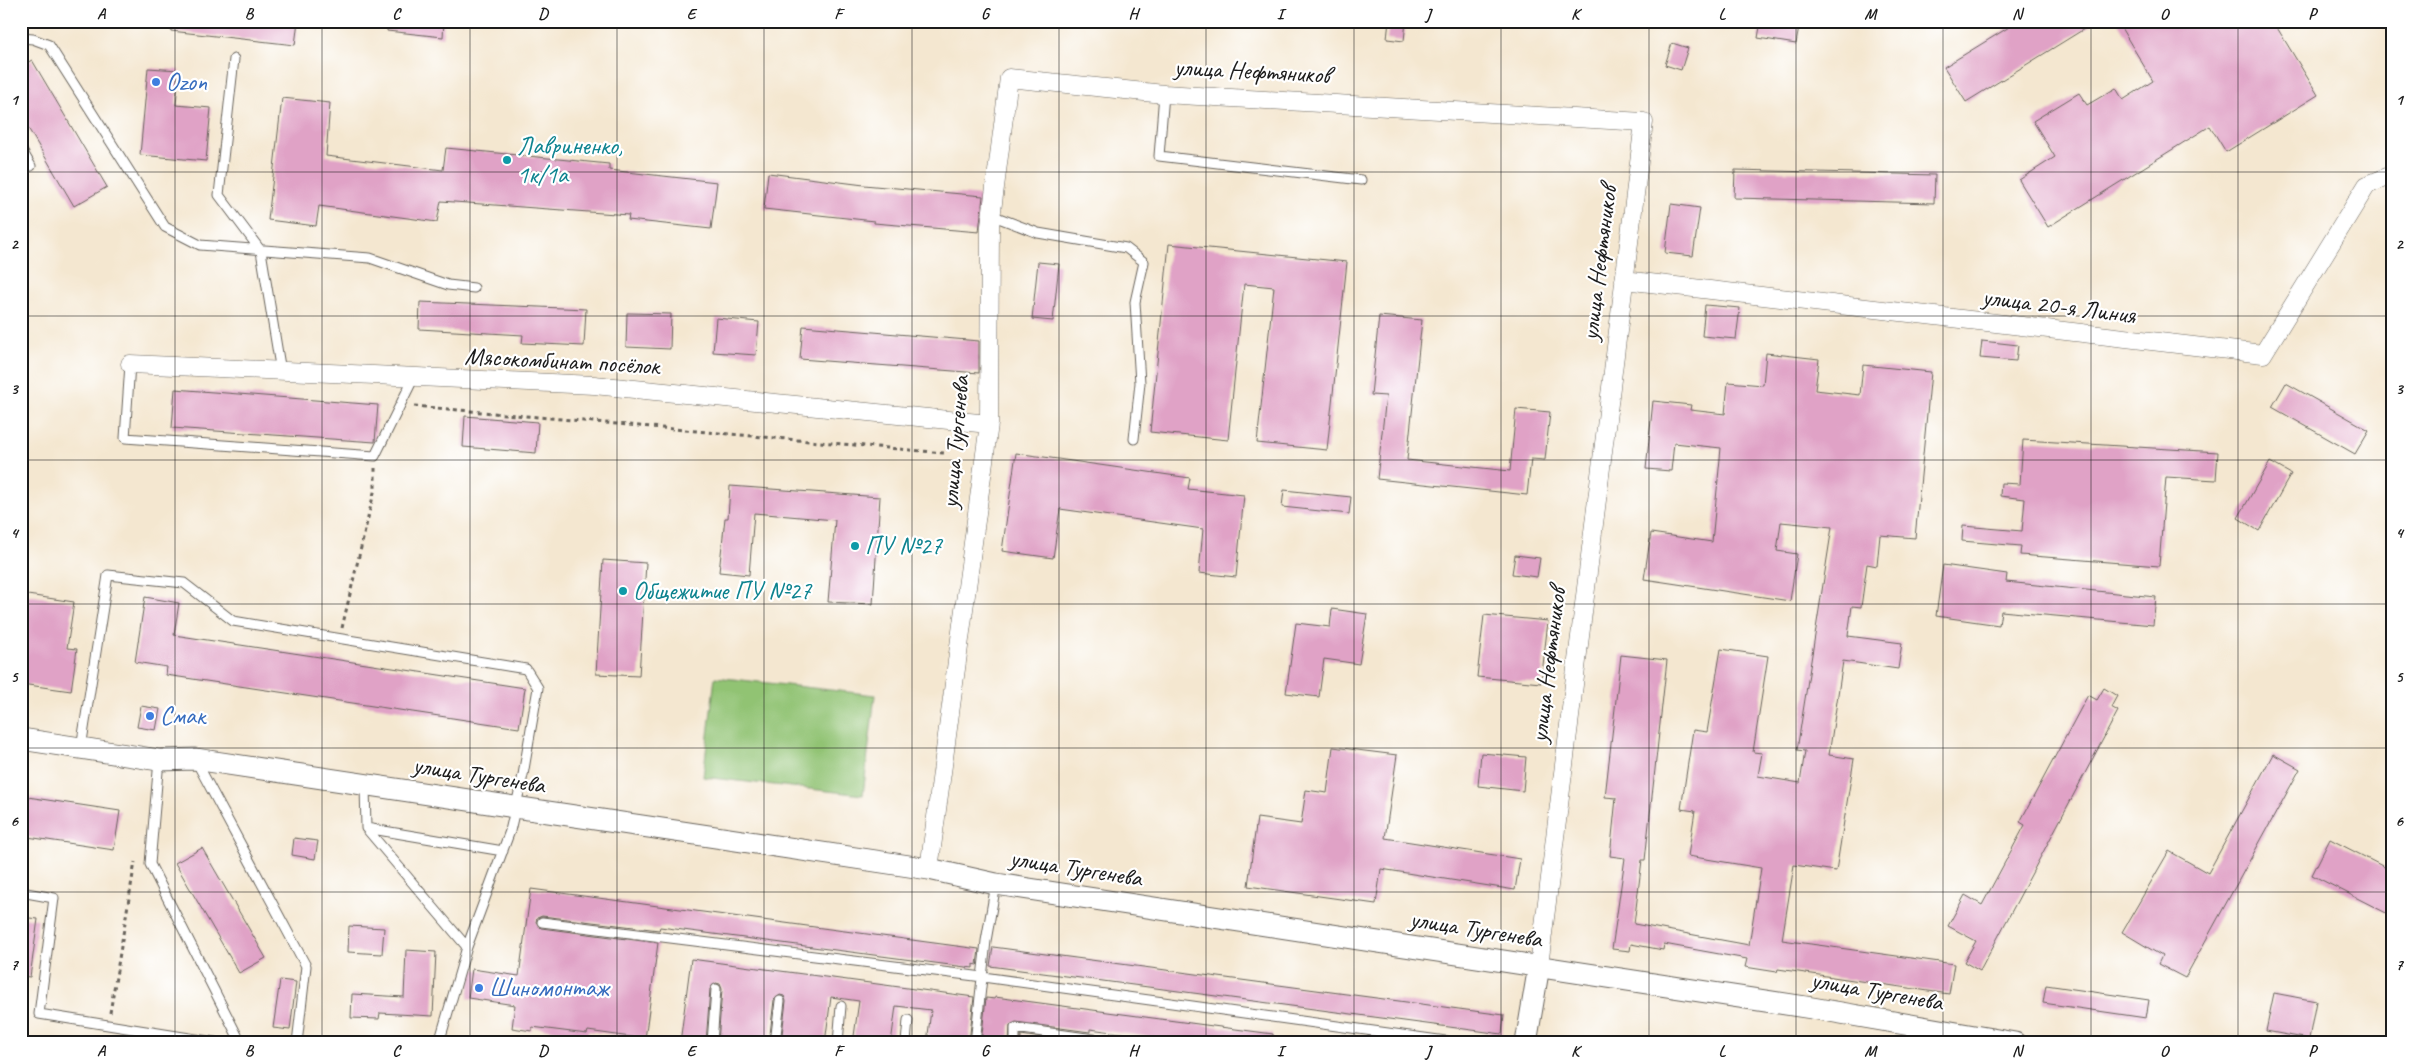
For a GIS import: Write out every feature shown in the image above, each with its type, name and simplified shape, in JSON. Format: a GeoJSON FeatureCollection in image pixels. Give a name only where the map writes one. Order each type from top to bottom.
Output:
{"type":"FeatureCollection","features":[{"type":"Feature","properties":{"kind":"street","name":"улица Нефтяников"},"geometry":{"type":"LineString","coordinates":[[1009,78],[1164,94],[1644,122],[1538,966],[1526,1043]]}},
{"type":"Feature","properties":{"kind":"street","name":"улица Тургенева"},"geometry":{"type":"LineString","coordinates":[[929,869],[989,424],[991,215],[1009,78]]}},
{"type":"Feature","properties":{"kind":"street","name":"улица 20-я Линия"},"geometry":{"type":"LineString","coordinates":[[1624,280],[2263,354],[2366,185],[2392,175]]}},
{"type":"Feature","properties":{"kind":"street","name":"Мясокомбинат посёлок"},"geometry":{"type":"LineString","coordinates":[[130,364],[594,385],[989,424]]}},
{"type":"Feature","properties":{"kind":"street","name":"улица Тургенева"},"geometry":{"type":"LineString","coordinates":[[21,739],[158,760],[195,759],[929,869],[996,884],[1812,1008],[2015,1043]]}},
{"type":"Feature","properties":{"kind":"lane"},"geometry":{"type":"LineString","coordinates":[[21,38],[33,39],[48,45],[165,227],[200,245],[260,252],[370,258],[448,285],[474,288]]}},
{"type":"Feature","properties":{"kind":"lane"},"geometry":{"type":"LineString","coordinates":[[234,59],[219,195],[260,252],[281,372]]}},
{"type":"Feature","properties":{"kind":"lane"},"geometry":{"type":"LineString","coordinates":[[1164,94],[1159,156],[1362,180]]}},
{"type":"Feature","properties":{"kind":"lane"},"geometry":{"type":"LineString","coordinates":[[21,149],[31,166],[21,165]]}},
{"type":"Feature","properties":{"kind":"lane"},"geometry":{"type":"LineString","coordinates":[[991,215],[1038,233],[1126,248],[1144,262],[1135,302],[1140,383],[1134,439]]}},
{"type":"Feature","properties":{"kind":"lane"},"geometry":{"type":"LineString","coordinates":[[130,364],[125,438],[375,456],[414,378]]}},
{"type":"Feature","properties":{"kind":"lane"},"geometry":{"type":"LineString","coordinates":[[81,748],[108,575],[184,583],[233,621],[526,669],[538,688],[516,808],[503,851],[467,947],[438,1043]]}},
{"type":"Feature","properties":{"kind":"lane"},"geometry":{"type":"LineString","coordinates":[[195,759],[306,966],[297,1043]]}},
{"type":"Feature","properties":{"kind":"lane"},"geometry":{"type":"LineString","coordinates":[[158,760],[150,864],[241,1043]]}},
{"type":"Feature","properties":{"kind":"lane"},"geometry":{"type":"LineString","coordinates":[[364,784],[366,828],[467,947]]}},
{"type":"Feature","properties":{"kind":"lane"},"geometry":{"type":"LineString","coordinates":[[366,828],[503,851]]}},
{"type":"Feature","properties":{"kind":"lane"},"geometry":{"type":"LineString","coordinates":[[975,1043],[986,941],[996,884]]}},
{"type":"Feature","properties":{"kind":"lane"},"geometry":{"type":"LineString","coordinates":[[21,892],[54,898],[39,1014],[221,1043]]}},
{"type":"Feature","properties":{"kind":"lane"},"geometry":{"type":"LineString","coordinates":[[542,922],[983,977],[1460,1043]]}},
{"type":"Feature","properties":{"kind":"lane"},"geometry":{"type":"LineString","coordinates":[[712,1043],[716,989]]}},
{"type":"Feature","properties":{"kind":"lane"},"geometry":{"type":"LineString","coordinates":[[775,1043],[780,1001]]}},
{"type":"Feature","properties":{"kind":"lane"},"geometry":{"type":"LineString","coordinates":[[838,1043],[841,1006]]}},
{"type":"Feature","properties":{"kind":"lane"},"geometry":{"type":"LineString","coordinates":[[906,1043],[908,1020]]}},
{"type":"Feature","properties":{"kind":"lane"},"geometry":{"type":"LineString","coordinates":[[1015,1043],[1016,1028],[1122,1043]]}},
{"type":"Feature","properties":{"kind":"path"},"geometry":{"type":"LineString","coordinates":[[400,405],[944,453]]}},
{"type":"Feature","properties":{"kind":"path"},"geometry":{"type":"LineString","coordinates":[[340,638],[375,488],[375,456]]}},
{"type":"Feature","properties":{"kind":"path"},"geometry":{"type":"LineString","coordinates":[[108,1025],[136,861]]}},
{"type":"Feature","properties":{"kind":"green space"},"geometry":{"type":"Polygon","coordinates":[[[715,677],[875,695],[863,795],[703,777],[715,677]]]}},
{"type":"Feature","properties":{"kind":"building"},"geometry":{"type":"Polygon","coordinates":[[[171,21],[298,21],[295,45],[171,31],[171,21]]]}},
{"type":"Feature","properties":{"kind":"building"},"geometry":{"type":"Polygon","coordinates":[[[387,21],[444,21],[443,37],[387,31],[387,21]]]}},
{"type":"Feature","properties":{"kind":"building"},"geometry":{"type":"Polygon","coordinates":[[[1389,21],[1406,21],[1404,41],[1387,39],[1389,21]]]}},
{"type":"Feature","properties":{"kind":"building"},"geometry":{"type":"Polygon","coordinates":[[[1761,21],[1800,21],[1796,44],[1758,38],[1761,21]]]}},
{"type":"Feature","properties":{"kind":"building"},"geometry":{"type":"Polygon","coordinates":[[[2019,21],[2097,21],[1966,102],[1944,67],[2019,21]]]}},
{"type":"Feature","properties":{"kind":"building"},"geometry":{"type":"Polygon","coordinates":[[[2117,21],[2273,21],[2318,95],[2226,152],[2210,126],[2048,227],[2019,180],[2055,157],[2033,121],[2079,93],[2087,105],[2116,88],[2123,100],[2153,81],[2117,21]]]}},
{"type":"Feature","properties":{"kind":"building"},"geometry":{"type":"Polygon","coordinates":[[[1672,43],[1688,48],[1681,70],[1665,65],[1672,43]]]}},
{"type":"Feature","properties":{"kind":"building"},"geometry":{"type":"Polygon","coordinates":[[[32,60],[107,187],[74,206],[21,116],[21,66],[32,60]]]}},
{"type":"Feature","properties":{"kind":"building"},"geometry":{"type":"Polygon","coordinates":[[[148,68],[179,70],[176,105],[211,108],[206,161],[140,155],[148,68]]]}},
{"type":"Feature","properties":{"kind":"building","name":"Лавриненко, 1к/1а"},"geometry":{"type":"Polygon","coordinates":[[[282,98],[330,103],[326,156],[443,170],[446,148],[609,164],[609,170],[717,182],[711,229],[628,220],[629,215],[441,201],[437,222],[319,206],[316,226],[268,220],[282,98]]]}},
{"type":"Feature","properties":{"kind":"building"},"geometry":{"type":"Polygon","coordinates":[[[1735,170],[1935,175],[1934,203],[1734,198],[1735,170]]]}},
{"type":"Feature","properties":{"kind":"building"},"geometry":{"type":"Polygon","coordinates":[[[768,173],[864,185],[983,196],[979,232],[874,223],[874,221],[764,209],[768,173]]]}},
{"type":"Feature","properties":{"kind":"building"},"geometry":{"type":"Polygon","coordinates":[[[1671,204],[1700,208],[1693,256],[1665,253],[1671,204]]]}},
{"type":"Feature","properties":{"kind":"building"},"geometry":{"type":"Polygon","coordinates":[[[1169,244],[1347,262],[1327,450],[1257,443],[1274,287],[1244,284],[1228,440],[1150,432],[1169,244]]]}},
{"type":"Feature","properties":{"kind":"building"},"geometry":{"type":"Polygon","coordinates":[[[1038,262],[1059,264],[1053,321],[1032,319],[1038,262]]]}},
{"type":"Feature","properties":{"kind":"building"},"geometry":{"type":"Polygon","coordinates":[[[420,302],[586,309],[584,346],[522,343],[523,335],[419,329],[420,302]]]}},
{"type":"Feature","properties":{"kind":"building"},"geometry":{"type":"Polygon","coordinates":[[[1705,305],[1740,308],[1736,339],[1702,336],[1705,305]]]}},
{"type":"Feature","properties":{"kind":"building"},"geometry":{"type":"Polygon","coordinates":[[[627,313],[671,314],[670,349],[626,347],[627,313]]]}},
{"type":"Feature","properties":{"kind":"building"},"geometry":{"type":"Polygon","coordinates":[[[1379,316],[1422,320],[1407,460],[1510,471],[1516,409],[1550,412],[1545,460],[1531,459],[1527,495],[1377,479],[1386,396],[1371,395],[1379,316]]]}},
{"type":"Feature","properties":{"kind":"building"},"geometry":{"type":"Polygon","coordinates":[[[716,318],[759,322],[756,355],[713,352],[716,318]]]}},
{"type":"Feature","properties":{"kind":"building"},"geometry":{"type":"Polygon","coordinates":[[[803,326],[979,341],[979,373],[800,359],[803,326]]]}},
{"type":"Feature","properties":{"kind":"building"},"geometry":{"type":"Polygon","coordinates":[[[1982,341],[2018,345],[2016,361],[1980,358],[1982,341]]]}},
{"type":"Feature","properties":{"kind":"building"},"geometry":{"type":"Polygon","coordinates":[[[1766,353],[1819,359],[1815,390],[1860,395],[1863,365],[1931,372],[1915,538],[1880,535],[1877,566],[1867,564],[1861,607],[1852,606],[1848,636],[1902,643],[1898,669],[1843,661],[1829,755],[1854,759],[1836,871],[1794,865],[1782,940],[1954,964],[1949,994],[1778,969],[1777,972],[1745,967],[1747,959],[1664,944],[1663,950],[1631,944],[1630,951],[1612,949],[1625,858],[1610,856],[1616,798],[1605,797],[1621,655],[1667,660],[1645,860],[1642,860],[1634,924],[1749,945],[1761,868],[1688,856],[1695,811],[1681,809],[1693,730],[1707,732],[1721,649],[1768,656],[1753,752],[1762,753],[1758,776],[1800,783],[1805,751],[1797,750],[1832,527],[1781,522],[1777,551],[1797,554],[1790,601],[1644,579],[1651,533],[1712,542],[1721,448],[1674,443],[1671,471],[1646,469],[1653,401],[1691,405],[1690,410],[1725,414],[1728,382],[1763,385],[1766,353]]]}},
{"type":"Feature","properties":{"kind":"building"},"geometry":{"type":"Polygon","coordinates":[[[2286,383],[2369,430],[2355,454],[2272,407],[2286,383]]]}},
{"type":"Feature","properties":{"kind":"building"},"geometry":{"type":"Polygon","coordinates":[[[175,389],[378,405],[375,442],[172,428],[175,389]]]}},
{"type":"Feature","properties":{"kind":"building"},"geometry":{"type":"Polygon","coordinates":[[[465,416],[538,422],[536,453],[463,447],[465,416]]]}},
{"type":"Feature","properties":{"kind":"building"},"geometry":{"type":"Polygon","coordinates":[[[2023,440],[2218,452],[2216,480],[2166,477],[2159,566],[2020,555],[2021,546],[1962,541],[1963,526],[2022,531],[2025,499],[2000,496],[2001,483],[2020,484],[2023,440]]]}},
{"type":"Feature","properties":{"kind":"building"},"geometry":{"type":"Polygon","coordinates":[[[1016,453],[1190,478],[1188,489],[1244,495],[1236,577],[1199,573],[1203,529],[1060,509],[1053,558],[1002,551],[1016,453]]]}},
{"type":"Feature","properties":{"kind":"building"},"geometry":{"type":"Polygon","coordinates":[[[2270,462],[2291,474],[2259,531],[2238,518],[2270,462]]]}},
{"type":"Feature","properties":{"kind":"building","name":"ПУ №27"},"geometry":{"type":"Polygon","coordinates":[[[730,486],[880,497],[873,604],[828,602],[835,520],[754,513],[749,575],[719,572],[725,518],[728,518],[730,486]]]}},
{"type":"Feature","properties":{"kind":"building"},"geometry":{"type":"Polygon","coordinates":[[[1284,490],[1351,497],[1349,514],[1282,507],[1284,490]]]}},
{"type":"Feature","properties":{"kind":"building"},"geometry":{"type":"Polygon","coordinates":[[[1515,555],[1540,558],[1537,577],[1512,574],[1515,555]]]}},
{"type":"Feature","properties":{"kind":"building","name":"Общежитие ПУ №27"},"geometry":{"type":"Polygon","coordinates":[[[603,560],[646,563],[639,676],[596,674],[603,560]]]}},
{"type":"Feature","properties":{"kind":"building"},"geometry":{"type":"Polygon","coordinates":[[[1943,565],[2007,574],[2006,582],[2156,597],[2153,625],[2001,611],[1999,625],[1936,616],[1943,565]]]}},
{"type":"Feature","properties":{"kind":"building"},"geometry":{"type":"Polygon","coordinates":[[[21,594],[74,602],[67,648],[77,649],[71,691],[21,684],[21,594]]]}},
{"type":"Feature","properties":{"kind":"building"},"geometry":{"type":"Polygon","coordinates":[[[145,597],[179,603],[174,635],[525,688],[519,728],[166,675],[167,667],[135,662],[145,597]]]}},
{"type":"Feature","properties":{"kind":"building"},"geometry":{"type":"Polygon","coordinates":[[[1332,609],[1367,614],[1359,664],[1324,659],[1319,697],[1286,693],[1296,623],[1330,627],[1332,609]]]}},
{"type":"Feature","properties":{"kind":"building"},"geometry":{"type":"Polygon","coordinates":[[[1484,615],[1548,621],[1541,683],[1477,677],[1484,615]]]}},
{"type":"Feature","properties":{"kind":"building"},"geometry":{"type":"Polygon","coordinates":[[[2104,688],[2117,696],[2111,707],[2118,711],[1980,971],[1964,962],[1976,941],[1948,926],[1965,895],[1982,905],[2025,825],[2020,822],[2088,695],[2097,700],[2104,688]]]}},
{"type":"Feature","properties":{"kind":"building"},"geometry":{"type":"Polygon","coordinates":[[[141,706],[160,709],[156,730],[137,727],[141,706]]]}},
{"type":"Feature","properties":{"kind":"building"},"geometry":{"type":"Polygon","coordinates":[[[1333,747],[1397,755],[1385,838],[1520,859],[1515,890],[1381,869],[1376,904],[1248,886],[1257,818],[1301,824],[1306,790],[1327,793],[1333,747]]]}},
{"type":"Feature","properties":{"kind":"building"},"geometry":{"type":"Polygon","coordinates":[[[1481,753],[1526,757],[1523,791],[1478,786],[1481,753]]]}},
{"type":"Feature","properties":{"kind":"building"},"geometry":{"type":"Polygon","coordinates":[[[2273,754],[2300,769],[2185,978],[2158,964],[2162,956],[2122,932],[2169,851],[2208,873],[2273,754]]]}},
{"type":"Feature","properties":{"kind":"building"},"geometry":{"type":"Polygon","coordinates":[[[21,796],[120,811],[114,850],[21,836],[21,796]]]}},
{"type":"Feature","properties":{"kind":"building"},"geometry":{"type":"Polygon","coordinates":[[[294,838],[318,841],[315,859],[292,855],[294,838]]]}},
{"type":"Feature","properties":{"kind":"building"},"geometry":{"type":"Polygon","coordinates":[[[2330,839],[2392,871],[2392,916],[2312,875],[2330,839]]]}},
{"type":"Feature","properties":{"kind":"building"},"geometry":{"type":"Polygon","coordinates":[[[202,848],[266,958],[239,973],[175,863],[202,848]]]}},
{"type":"Feature","properties":{"kind":"building"},"geometry":{"type":"Polygon","coordinates":[[[531,889],[979,949],[977,965],[973,964],[973,968],[660,927],[659,930],[542,916],[537,918],[536,922],[541,928],[658,943],[645,1039],[588,1031],[587,1034],[532,1027],[532,1031],[512,1028],[515,1005],[468,998],[472,969],[519,976],[531,889]]]}},
{"type":"Feature","properties":{"kind":"building"},"geometry":{"type":"Polygon","coordinates":[[[21,917],[38,919],[30,977],[21,976],[21,917]]]}},
{"type":"Feature","properties":{"kind":"building"},"geometry":{"type":"Polygon","coordinates":[[[349,926],[384,928],[382,954],[348,952],[349,926]]]}},
{"type":"Feature","properties":{"kind":"building"},"geometry":{"type":"Polygon","coordinates":[[[993,947],[1504,1015],[1502,1034],[990,966],[993,947]]]}},
{"type":"Feature","properties":{"kind":"building"},"geometry":{"type":"Polygon","coordinates":[[[406,950],[436,952],[433,1016],[380,1013],[379,1019],[351,1018],[352,994],[404,997],[406,950]]]}},
{"type":"Feature","properties":{"kind":"building"},"geometry":{"type":"Polygon","coordinates":[[[691,959],[974,997],[969,1043],[927,1043],[931,1010],[896,1006],[891,1043],[853,1043],[859,1001],[831,997],[825,1043],[781,1043],[786,1001],[784,996],[780,995],[774,1000],[769,1043],[718,1043],[722,989],[720,984],[716,983],[710,989],[706,1043],[680,1043],[691,959]]]}},
{"type":"Feature","properties":{"kind":"building"},"geometry":{"type":"Polygon","coordinates":[[[280,980],[296,982],[290,1030],[273,1028],[280,980]]]}},
{"type":"Feature","properties":{"kind":"building"},"geometry":{"type":"Polygon","coordinates":[[[2046,985],[2149,1000],[2146,1018],[2043,1003],[2046,985]]]}},
{"type":"Feature","properties":{"kind":"building"},"geometry":{"type":"Polygon","coordinates":[[[2274,993],[2316,1001],[2309,1039],[2266,1031],[2274,993]]]}},
{"type":"Feature","properties":{"kind":"building"},"geometry":{"type":"Polygon","coordinates":[[[995,997],[1273,1034],[1273,1043],[1196,1043],[1090,1029],[1090,1032],[1016,1022],[1010,1025],[1009,1043],[981,1043],[986,998],[995,999],[995,997]]]}},
{"type":"Feature","properties":{"kind":"building"},"geometry":{"type":"Polygon","coordinates":[[[1021,1035],[1075,1043],[1021,1043],[1021,1035]]]}},
{"type":"Feature","properties":{"kind":"place","name":"Ozon"},"geometry":{"type":"Point","coordinates":[156,82]}},
{"type":"Feature","properties":{"kind":"place","name":"Лавриненко, 1к/1а"},"geometry":{"type":"Point","coordinates":[507,160]}},
{"type":"Feature","properties":{"kind":"place","name":"ПУ №27"},"geometry":{"type":"Point","coordinates":[855,546]}},
{"type":"Feature","properties":{"kind":"place","name":"Общежитие ПУ №27"},"geometry":{"type":"Point","coordinates":[623,591]}},
{"type":"Feature","properties":{"kind":"place","name":"Смак"},"geometry":{"type":"Point","coordinates":[150,716]}},
{"type":"Feature","properties":{"kind":"place","name":"Шиномонтаж"},"geometry":{"type":"Point","coordinates":[479,988]}}]}
